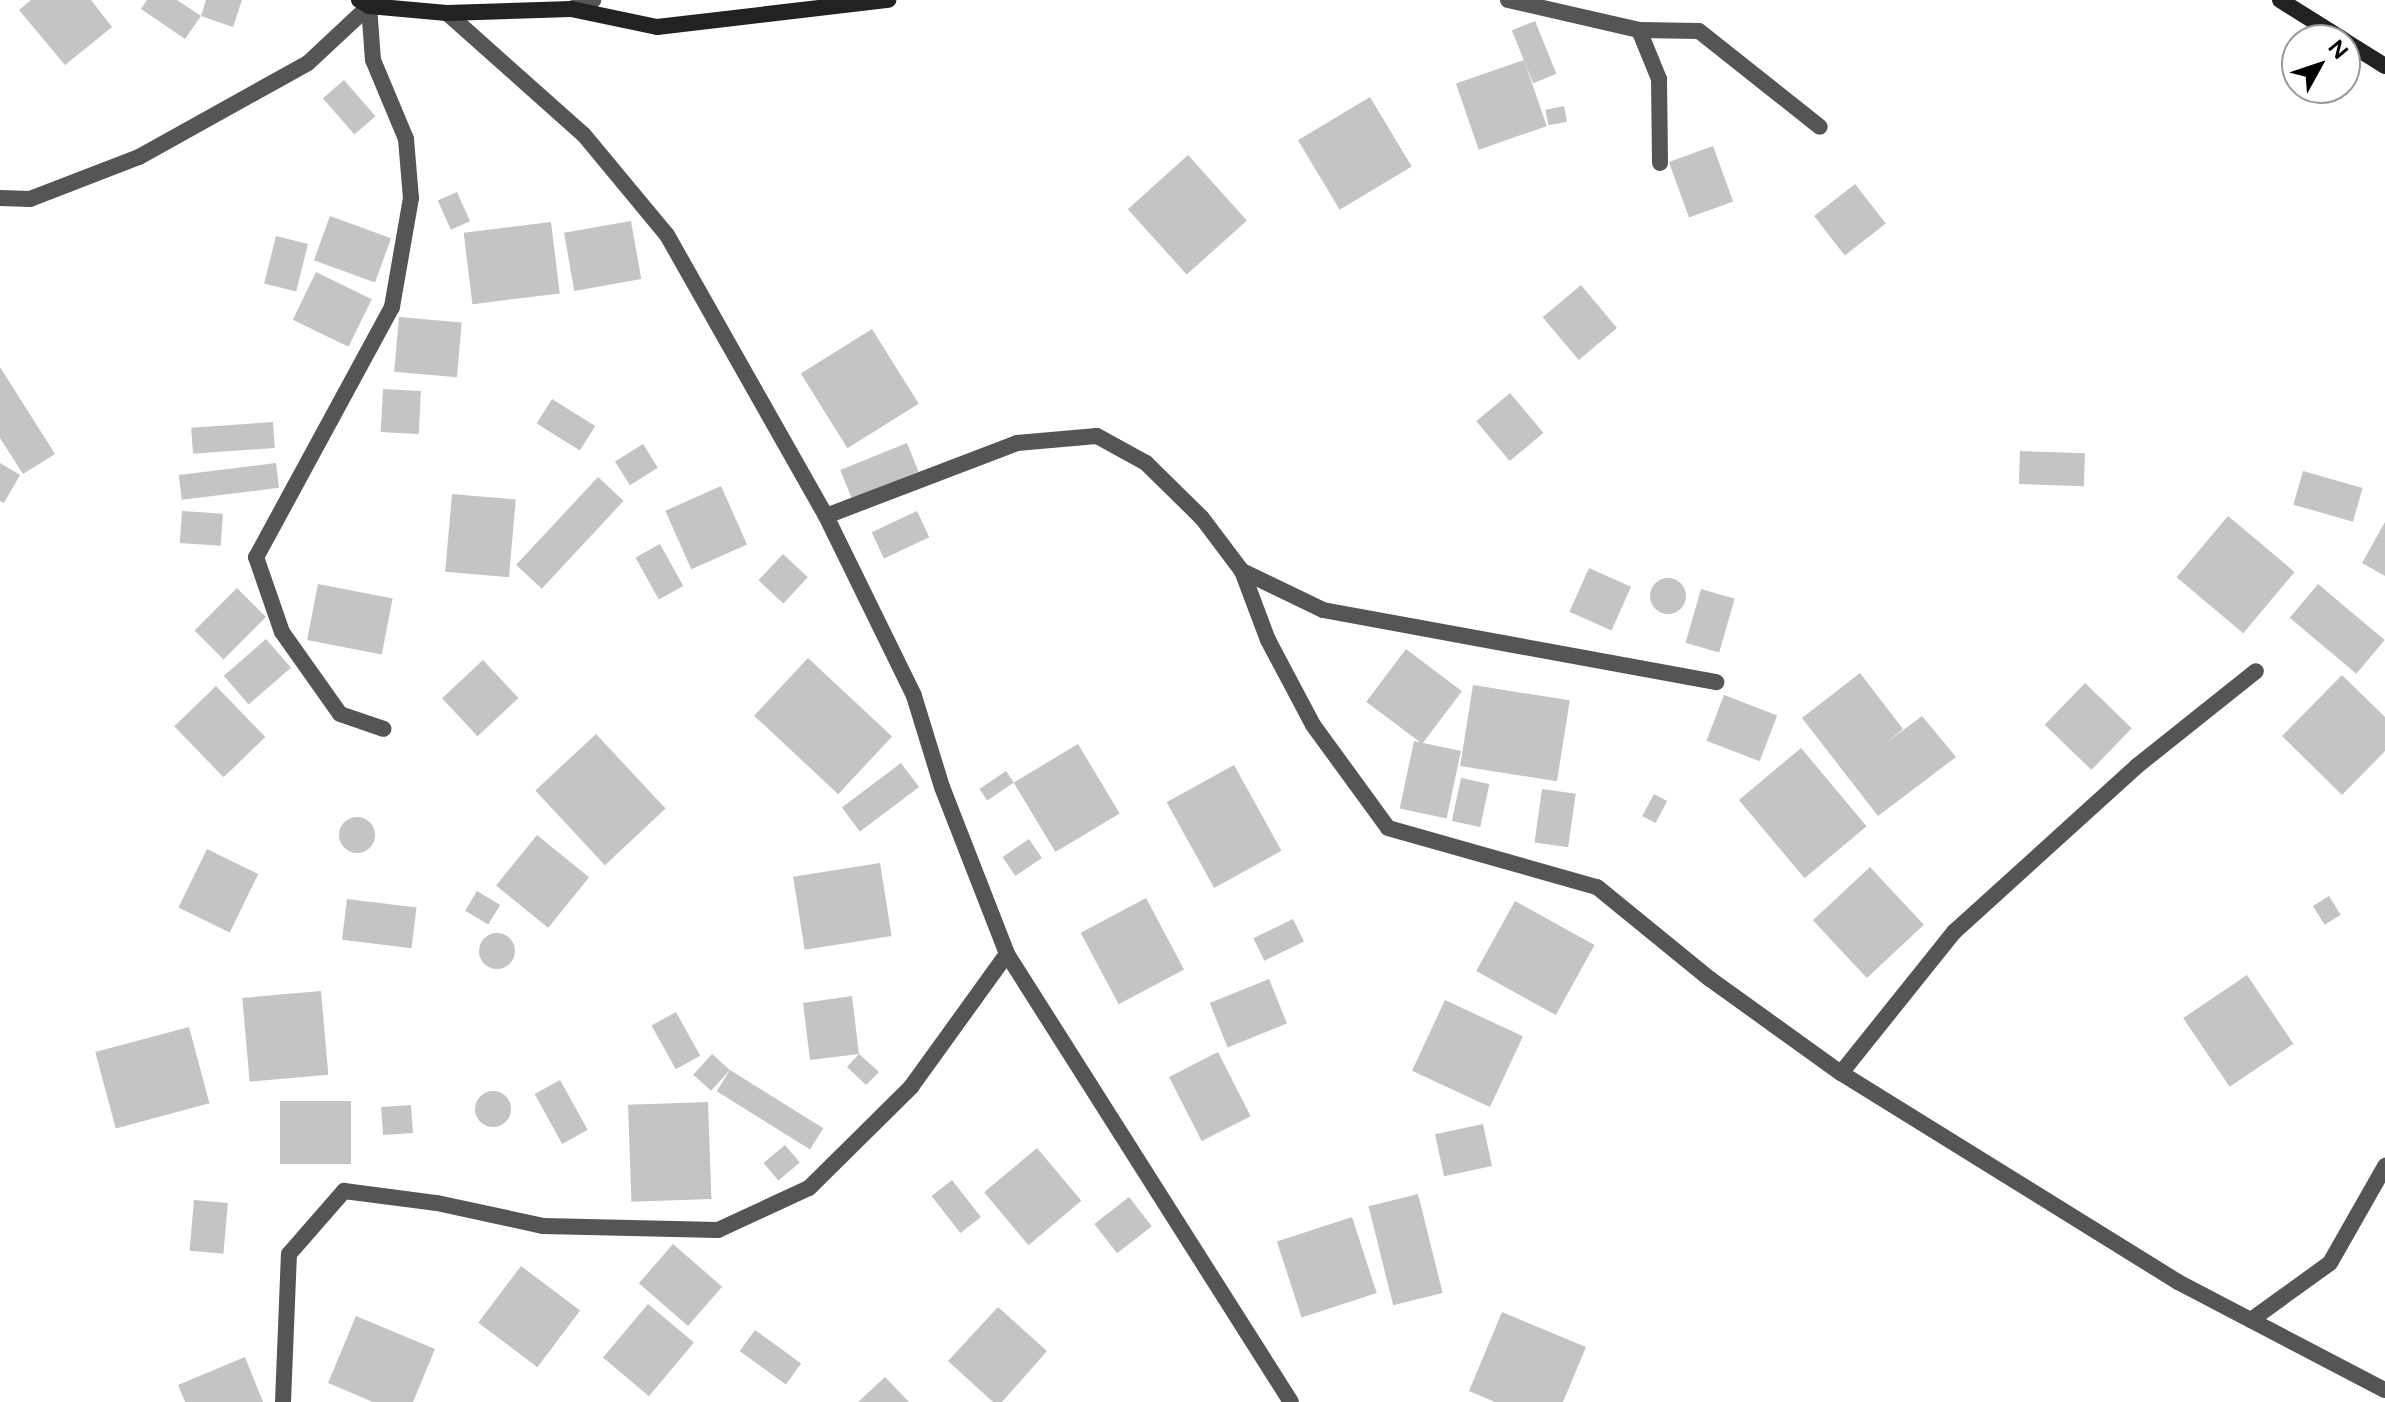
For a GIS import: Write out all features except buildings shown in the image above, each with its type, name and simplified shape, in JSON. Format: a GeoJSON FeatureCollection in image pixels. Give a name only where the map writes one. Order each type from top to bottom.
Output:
{"type":"FeatureCollection","features":[{"type":"Feature","properties":{"kind":"main road"},"geometry":{"type":"LineString","coordinates":[[364,3],[447,13],[571,9],[657,27],[888,0]]}},
{"type":"Feature","properties":{"kind":"main road"},"geometry":{"type":"LineString","coordinates":[[2280,0],[2318,24]]}},
{"type":"Feature","properties":{"kind":"main road"},"geometry":{"type":"LineString","coordinates":[[2361,51],[2385,66]]}},
{"type":"Feature","properties":{"kind":"street"},"geometry":{"type":"LineString","coordinates":[[571,9],[593,0]]}},
{"type":"Feature","properties":{"kind":"street"},"geometry":{"type":"LineString","coordinates":[[1508,0],[1639,30],[1699,31],[1820,127]]}},
{"type":"Feature","properties":{"kind":"street"},"geometry":{"type":"LineString","coordinates":[[0,198],[30,199],[139,157],[308,63],[364,3]]}},
{"type":"Feature","properties":{"kind":"street"},"geometry":{"type":"LineString","coordinates":[[364,3],[373,60],[406,139],[411,198],[392,307],[256,557],[282,632],[340,714],[384,729]]}},
{"type":"Feature","properties":{"kind":"street"},"geometry":{"type":"LineString","coordinates":[[447,13],[584,135],[667,235],[826,516],[914,696],[942,787],[1007,954],[1291,1402]]}},
{"type":"Feature","properties":{"kind":"street"},"geometry":{"type":"LineString","coordinates":[[1639,30],[1659,79],[1660,163]]}},
{"type":"Feature","properties":{"kind":"street"},"geometry":{"type":"LineString","coordinates":[[826,516],[1017,443],[1097,436],[1146,463],[1202,518],[1242,571],[1268,640],[1313,725],[1388,828],[1597,887],[1710,979],[1841,1073],[2178,1282],[2385,1390]]}},
{"type":"Feature","properties":{"kind":"street"},"geometry":{"type":"LineString","coordinates":[[1242,571],[1323,610],[1716,682]]}},
{"type":"Feature","properties":{"kind":"street"},"geometry":{"type":"LineString","coordinates":[[1841,1073],[1954,932],[2137,766],[2256,671]]}},
{"type":"Feature","properties":{"kind":"street"},"geometry":{"type":"LineString","coordinates":[[283,1402],[289,1254],[344,1191],[437,1203],[543,1226],[718,1230],[809,1188],[911,1087],[1007,954]]}},
{"type":"Feature","properties":{"kind":"street"},"geometry":{"type":"LineString","coordinates":[[2251,1320],[2330,1263],[2385,1166]]}}]}
